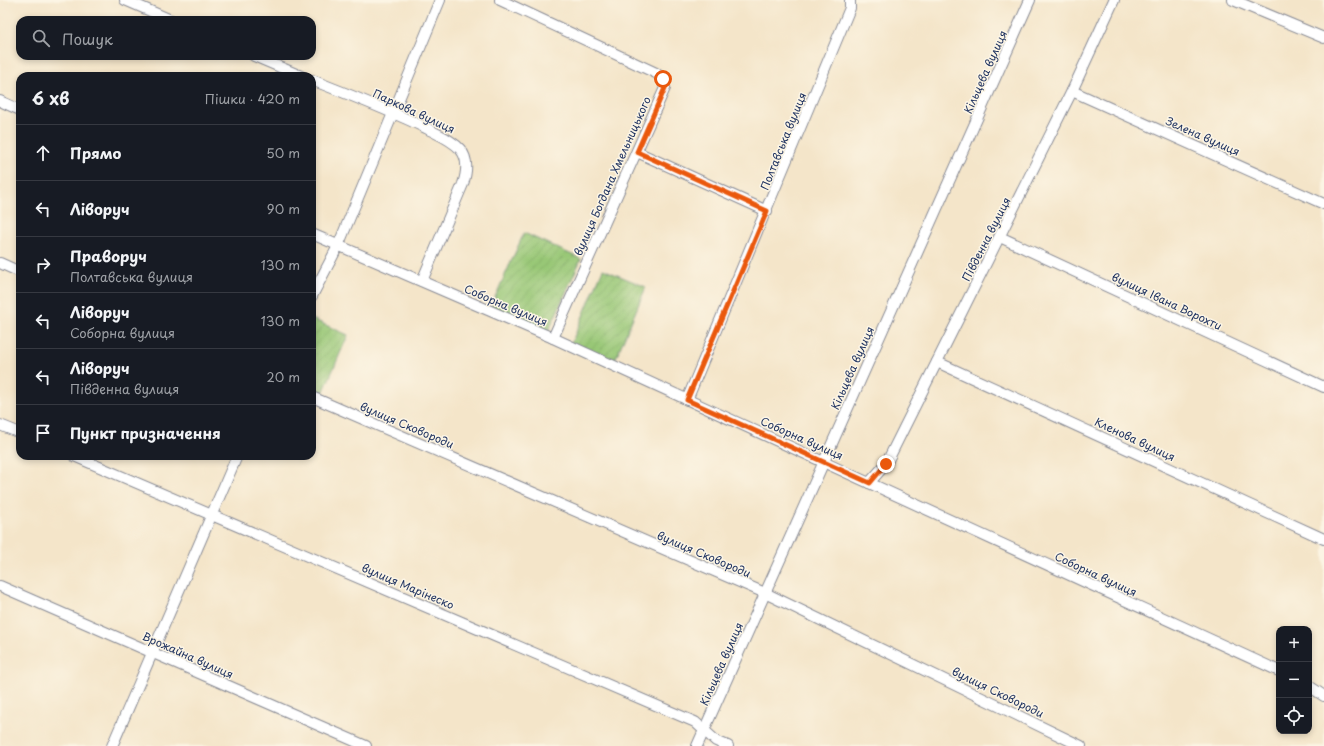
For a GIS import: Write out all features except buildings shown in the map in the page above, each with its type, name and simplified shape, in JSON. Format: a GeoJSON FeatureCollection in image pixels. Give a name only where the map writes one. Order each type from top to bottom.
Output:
{"type":"FeatureCollection","features":[{"type":"Feature","properties":{"kind":"street"},"geometry":{"type":"LineString","coordinates":[[125,0],[162,16]]}},
{"type":"Feature","properties":{"kind":"street"},"geometry":{"type":"LineString","coordinates":[[316,288],[338,246],[440,0]]}},
{"type":"Feature","properties":{"kind":"street","name":"вулиця Богдана Хмельницького"},"geometry":{"type":"LineString","coordinates":[[500,0],[656,73],[663,79],[665,88],[553,338]]}},
{"type":"Feature","properties":{"kind":"street","name":"Полтавська вулиця"},"geometry":{"type":"LineString","coordinates":[[687,400],[767,211],[850,8],[850,0]]}},
{"type":"Feature","properties":{"kind":"street","name":"Кільцева вулиця"},"geometry":{"type":"LineString","coordinates":[[697,746],[1030,0]]}},
{"type":"Feature","properties":{"kind":"street","name":"Південна вулиця"},"geometry":{"type":"LineString","coordinates":[[870,483],[886,464],[1072,91],[1114,0]]}},
{"type":"Feature","properties":{"kind":"street"},"geometry":{"type":"LineString","coordinates":[[1233,0],[1324,38]]}},
{"type":"Feature","properties":{"kind":"street"},"geometry":{"type":"LineString","coordinates":[[262,60],[285,72]]}},
{"type":"Feature","properties":{"kind":"street","name":"Паркова вулиця"},"geometry":{"type":"LineString","coordinates":[[316,82],[394,113],[450,141],[460,149],[465,158],[467,170],[463,184],[422,282]]}},
{"type":"Feature","properties":{"kind":"street","name":"Зелена вулиця"},"geometry":{"type":"LineString","coordinates":[[1072,91],[1324,204]]}},
{"type":"Feature","properties":{"kind":"street"},"geometry":{"type":"LineString","coordinates":[[0,101],[16,108]]}},
{"type":"Feature","properties":{"kind":"street"},"geometry":{"type":"LineString","coordinates":[[637,152],[767,211]]}},
{"type":"Feature","properties":{"kind":"street","name":"Соборна вулиця"},"geometry":{"type":"LineString","coordinates":[[316,236],[553,338],[1276,670]]}},
{"type":"Feature","properties":{"kind":"street","name":"вулиця Івана Ворохти"},"geometry":{"type":"LineString","coordinates":[[1000,237],[1324,387]]}},
{"type":"Feature","properties":{"kind":"street"},"geometry":{"type":"LineString","coordinates":[[0,263],[16,270]]}},
{"type":"Feature","properties":{"kind":"street","name":"Кленова вулиця"},"geometry":{"type":"LineString","coordinates":[[937,362],[1324,539]]}},
{"type":"Feature","properties":{"kind":"street","name":"вулиця Сковороди"},"geometry":{"type":"LineString","coordinates":[[316,399],[766,593],[1081,746]]}},
{"type":"Feature","properties":{"kind":"street"},"geometry":{"type":"LineString","coordinates":[[0,424],[16,431]]}},
{"type":"Feature","properties":{"kind":"street","name":"вулиця Марінеско"},"geometry":{"type":"LineString","coordinates":[[83,460],[688,719],[704,729],[716,741],[728,746]]}},
{"type":"Feature","properties":{"kind":"street"},"geometry":{"type":"LineString","coordinates":[[112,746],[235,460]]}},
{"type":"Feature","properties":{"kind":"street","name":"Врожайна вулиця"},"geometry":{"type":"LineString","coordinates":[[0,586],[366,746]]}},
{"type":"Feature","properties":{"kind":"street"},"geometry":{"type":"LineString","coordinates":[[1312,688],[1324,696]]}},
{"type":"Feature","properties":{"kind":"green space"},"geometry":{"type":"Polygon","coordinates":[[[524,233],[581,259],[548,332],[491,306],[524,233]]]}},
{"type":"Feature","properties":{"kind":"green space"},"geometry":{"type":"Polygon","coordinates":[[[603,269],[646,287],[614,362],[571,344],[603,269]]]}},
{"type":"Feature","properties":{"kind":"green space"},"geometry":{"type":"Polygon","coordinates":[[[316,321],[348,335],[323,393],[316,390],[316,321]]]}},
{"type":"Feature","properties":{"kind":"route"},"geometry":{"type":"LineString","coordinates":[[663,79],[665,88],[637,152],[767,211],[687,400],[870,483],[886,464]]}}]}
